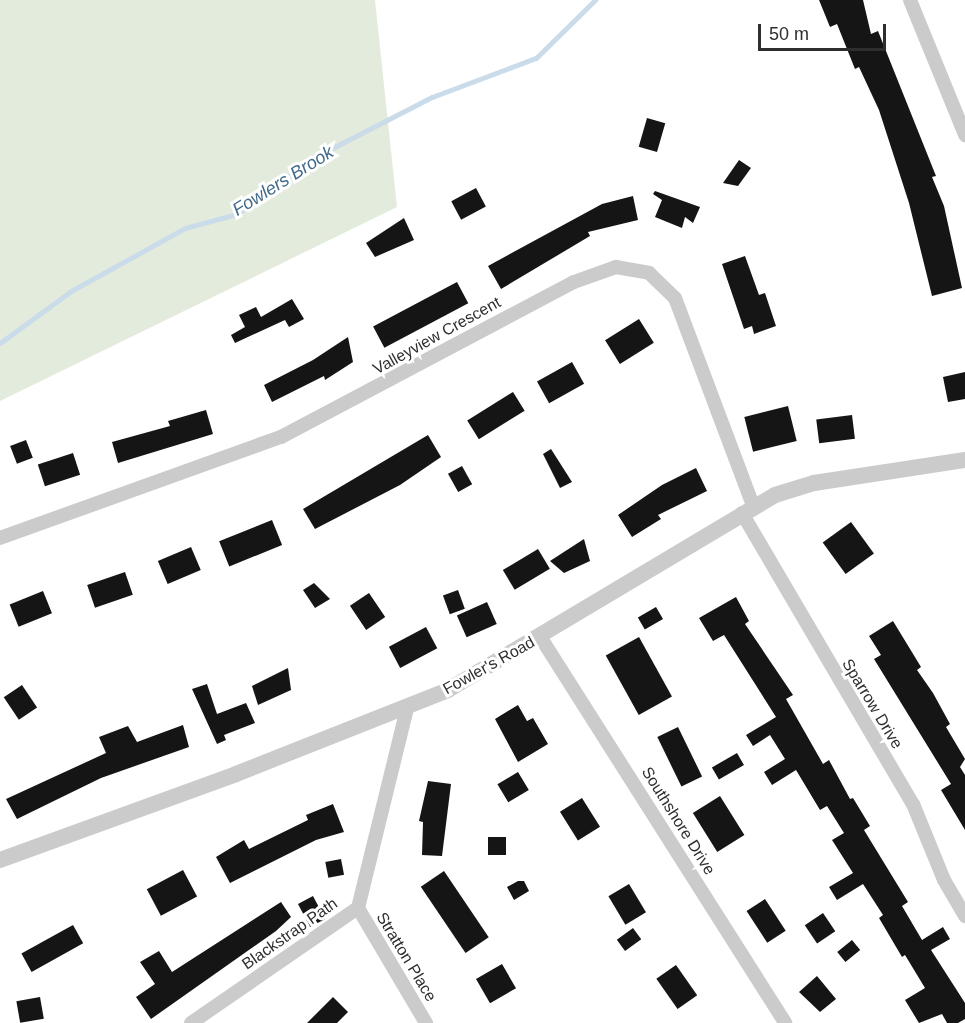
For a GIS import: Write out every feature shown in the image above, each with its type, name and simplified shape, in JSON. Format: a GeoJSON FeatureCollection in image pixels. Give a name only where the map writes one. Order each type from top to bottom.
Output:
{"type":"FeatureCollection","features":[{"type":"Feature","properties":{"kind":"street"},"geometry":{"type":"LineString","coordinates":[[910,0],[965,135]]}},
{"type":"Feature","properties":{"kind":"street","name":"Valleyview Crescent"},"geometry":{"type":"LineString","coordinates":[[0,538],[281,437],[574,282],[616,267],[649,273],[675,298],[747,510]]}},
{"type":"Feature","properties":{"kind":"street","name":"Fowler's Road"},"geometry":{"type":"LineString","coordinates":[[0,860],[407,709],[448,690],[541,638],[747,510],[801,486],[965,459]]}},
{"type":"Feature","properties":{"kind":"street","name":"Sparrow Drive"},"geometry":{"type":"LineString","coordinates":[[747,510],[912,804],[944,880],[965,916]]}},
{"type":"Feature","properties":{"kind":"street","name":"Southshore Drive"},"geometry":{"type":"LineString","coordinates":[[541,638],[785,1023]]}},
{"type":"Feature","properties":{"kind":"street","name":"Blackstrap Path"},"geometry":{"type":"LineString","coordinates":[[191,1023],[358,908],[407,709]]}},
{"type":"Feature","properties":{"kind":"street","name":"Stratton Place"},"geometry":{"type":"LineString","coordinates":[[358,908],[426,1023]]}},
{"type":"Feature","properties":{"kind":"shaded area"},"geometry":{"type":"Polygon","coordinates":[[[0,0],[375,0],[397,207],[0,401],[0,0]]]}},
{"type":"Feature","properties":{"kind":"building"},"geometry":{"type":"Polygon","coordinates":[[[819,0],[863,0],[871,34],[878,31],[936,176],[932,177],[944,206],[962,288],[932,296],[909,203],[879,110],[859,67],[855,69],[837,24],[830,27],[819,0]]]}},
{"type":"Feature","properties":{"kind":"building"},"geometry":{"type":"Polygon","coordinates":[[[647,118],[665,123],[657,152],[639,147],[647,118]]]}},
{"type":"Feature","properties":{"kind":"building"},"geometry":{"type":"Polygon","coordinates":[[[739,160],[751,168],[738,186],[723,183],[739,160]]]}},
{"type":"Feature","properties":{"kind":"building"},"geometry":{"type":"Polygon","coordinates":[[[476,188],[486,207],[461,220],[451,201],[476,188]]]}},
{"type":"Feature","properties":{"kind":"building"},"geometry":{"type":"Polygon","coordinates":[[[655,191],[700,207],[693,223],[685,217],[682,228],[655,217],[662,200],[653,194],[655,191]]]}},
{"type":"Feature","properties":{"kind":"building"},"geometry":{"type":"Polygon","coordinates":[[[633,196],[638,220],[588,232],[590,236],[501,289],[488,266],[602,204],[633,196]]]}},
{"type":"Feature","properties":{"kind":"building"},"geometry":{"type":"Polygon","coordinates":[[[404,218],[414,240],[375,257],[366,243],[404,218]]]}},
{"type":"Feature","properties":{"kind":"building"},"geometry":{"type":"Polygon","coordinates":[[[745,256],[759,295],[765,293],[776,326],[754,334],[752,326],[744,329],[722,264],[745,256]]]}},
{"type":"Feature","properties":{"kind":"building"},"geometry":{"type":"Polygon","coordinates":[[[457,282],[468,303],[384,348],[373,327],[457,282]]]}},
{"type":"Feature","properties":{"kind":"building"},"geometry":{"type":"Polygon","coordinates":[[[292,299],[304,319],[289,327],[285,320],[235,343],[231,335],[245,327],[239,315],[256,307],[261,317],[292,299]]]}},
{"type":"Feature","properties":{"kind":"building"},"geometry":{"type":"Polygon","coordinates":[[[639,319],[654,343],[620,364],[605,340],[639,319]]]}},
{"type":"Feature","properties":{"kind":"building"},"geometry":{"type":"Polygon","coordinates":[[[348,337],[353,362],[325,380],[324,376],[272,402],[264,385],[313,360],[348,337]]]}},
{"type":"Feature","properties":{"kind":"building"},"geometry":{"type":"Polygon","coordinates":[[[572,362],[584,384],[549,403],[537,381],[572,362]]]}},
{"type":"Feature","properties":{"kind":"building"},"geometry":{"type":"Polygon","coordinates":[[[965,372],[965,399],[948,402],[943,377],[965,372]]]}},
{"type":"Feature","properties":{"kind":"building"},"geometry":{"type":"Polygon","coordinates":[[[513,392],[525,411],[479,439],[467,421],[513,392]]]}},
{"type":"Feature","properties":{"kind":"building"},"geometry":{"type":"Polygon","coordinates":[[[788,406],[797,441],[753,452],[744,417],[788,406]]]}},
{"type":"Feature","properties":{"kind":"building"},"geometry":{"type":"Polygon","coordinates":[[[206,410],[213,434],[118,463],[112,442],[170,426],[168,421],[206,410]]]}},
{"type":"Feature","properties":{"kind":"building"},"geometry":{"type":"Polygon","coordinates":[[[852,415],[855,439],[819,443],[816,419],[852,415]]]}},
{"type":"Feature","properties":{"kind":"building"},"geometry":{"type":"Polygon","coordinates":[[[428,435],[441,457],[400,485],[315,529],[303,509],[428,435]]]}},
{"type":"Feature","properties":{"kind":"building"},"geometry":{"type":"Polygon","coordinates":[[[26,440],[33,458],[17,464],[10,446],[26,440]]]}},
{"type":"Feature","properties":{"kind":"building"},"geometry":{"type":"Polygon","coordinates":[[[551,449],[572,482],[560,488],[543,454],[551,449]]]}},
{"type":"Feature","properties":{"kind":"building"},"geometry":{"type":"Polygon","coordinates":[[[73,453],[80,475],[45,486],[38,464],[73,453]]]}},
{"type":"Feature","properties":{"kind":"building"},"geometry":{"type":"Polygon","coordinates":[[[462,466],[472,484],[458,492],[448,474],[462,466]]]}},
{"type":"Feature","properties":{"kind":"building"},"geometry":{"type":"Polygon","coordinates":[[[696,468],[707,491],[658,515],[661,519],[632,537],[618,515],[662,485],[696,468]]]}},
{"type":"Feature","properties":{"kind":"building"},"geometry":{"type":"Polygon","coordinates":[[[272,520],[282,545],[229,566],[219,541],[272,520]]]}},
{"type":"Feature","properties":{"kind":"building"},"geometry":{"type":"Polygon","coordinates":[[[851,522],[874,554],[846,574],[823,543],[851,522]]]}},
{"type":"Feature","properties":{"kind":"building"},"geometry":{"type":"Polygon","coordinates":[[[584,539],[590,561],[564,573],[550,561],[584,539]]]}},
{"type":"Feature","properties":{"kind":"building"},"geometry":{"type":"Polygon","coordinates":[[[191,547],[201,570],[168,584],[158,561],[191,547]]]}},
{"type":"Feature","properties":{"kind":"building"},"geometry":{"type":"Polygon","coordinates":[[[538,549],[550,569],[515,590],[503,570],[538,549]]]}},
{"type":"Feature","properties":{"kind":"building"},"geometry":{"type":"Polygon","coordinates":[[[125,572],[133,595],[95,608],[87,585],[125,572]]]}},
{"type":"Feature","properties":{"kind":"building"},"geometry":{"type":"Polygon","coordinates":[[[314,583],[330,599],[315,608],[303,590],[314,583]]]}},
{"type":"Feature","properties":{"kind":"building"},"geometry":{"type":"Polygon","coordinates":[[[458,590],[465,609],[450,614],[443,595],[458,590]]]}},
{"type":"Feature","properties":{"kind":"building"},"geometry":{"type":"Polygon","coordinates":[[[43,591],[52,613],[19,627],[10,604],[43,591]]]}},
{"type":"Feature","properties":{"kind":"building"},"geometry":{"type":"Polygon","coordinates":[[[369,593],[385,617],[366,630],[350,606],[369,593]]]}},
{"type":"Feature","properties":{"kind":"building"},"geometry":{"type":"Polygon","coordinates":[[[736,597],[749,621],[745,624],[793,695],[786,699],[823,764],[829,760],[850,799],[853,798],[870,826],[864,830],[908,902],[902,906],[922,940],[943,927],[950,939],[931,950],[965,1003],[965,1019],[958,1023],[947,1023],[942,1014],[919,1023],[905,1000],[925,988],[905,955],[902,957],[879,918],[883,915],[863,884],[837,900],[829,887],[853,873],[832,840],[844,833],[827,806],[820,810],[796,770],[772,785],[764,772],[785,759],[770,735],[753,746],[746,735],[776,717],[724,635],[713,641],[699,618],[736,597]]]}},
{"type":"Feature","properties":{"kind":"building"},"geometry":{"type":"Polygon","coordinates":[[[487,602],[497,624],[467,637],[457,615],[487,602]]]}},
{"type":"Feature","properties":{"kind":"building"},"geometry":{"type":"Polygon","coordinates":[[[656,607],[663,619],[645,630],[638,618],[656,607]]]}},
{"type":"Feature","properties":{"kind":"building"},"geometry":{"type":"Polygon","coordinates":[[[893,621],[921,667],[917,670],[950,724],[946,727],[965,759],[960,767],[965,775],[965,830],[941,790],[951,784],[874,659],[881,655],[869,636],[893,621]]]}},
{"type":"Feature","properties":{"kind":"building"},"geometry":{"type":"Polygon","coordinates":[[[426,627],[437,648],[400,668],[389,647],[426,627]]]}},
{"type":"Feature","properties":{"kind":"building"},"geometry":{"type":"Polygon","coordinates":[[[639,637],[672,696],[639,715],[606,655],[639,637]]]}},
{"type":"Feature","properties":{"kind":"building"},"geometry":{"type":"Polygon","coordinates":[[[288,668],[291,690],[258,705],[252,686],[288,668]]]}},
{"type":"Feature","properties":{"kind":"building"},"geometry":{"type":"Polygon","coordinates":[[[207,684],[217,714],[246,703],[255,723],[224,735],[226,740],[217,744],[192,689],[207,684]]]}},
{"type":"Feature","properties":{"kind":"building"},"geometry":{"type":"Polygon","coordinates":[[[22,685],[37,707],[19,720],[4,697],[22,685]]]}},
{"type":"Feature","properties":{"kind":"building"},"geometry":{"type":"Polygon","coordinates":[[[518,705],[527,721],[533,718],[548,744],[518,762],[495,719],[518,705]]]}},
{"type":"Feature","properties":{"kind":"building"},"geometry":{"type":"Polygon","coordinates":[[[183,725],[189,747],[101,778],[17,819],[6,799],[106,753],[99,737],[128,726],[137,742],[183,725]]]}},
{"type":"Feature","properties":{"kind":"building"},"geometry":{"type":"Polygon","coordinates":[[[678,727],[702,776],[681,787],[657,737],[678,727]]]}},
{"type":"Feature","properties":{"kind":"building"},"geometry":{"type":"Polygon","coordinates":[[[737,753],[744,765],[719,780],[712,768],[737,753]]]}},
{"type":"Feature","properties":{"kind":"building"},"geometry":{"type":"Polygon","coordinates":[[[518,772],[529,790],[508,802],[497,784],[518,772]]]}},
{"type":"Feature","properties":{"kind":"building"},"geometry":{"type":"Polygon","coordinates":[[[428,781],[451,784],[442,856],[422,855],[423,822],[419,821],[428,781]]]}},
{"type":"Feature","properties":{"kind":"building"},"geometry":{"type":"Polygon","coordinates":[[[720,796],[744,835],[717,852],[693,813],[720,796]]]}},
{"type":"Feature","properties":{"kind":"building"},"geometry":{"type":"Polygon","coordinates":[[[582,798],[600,827],[578,841],[560,812],[582,798]]]}},
{"type":"Feature","properties":{"kind":"building"},"geometry":{"type":"Polygon","coordinates":[[[333,804],[344,832],[316,840],[230,883],[216,857],[244,840],[249,849],[308,820],[306,815],[333,804]]]}},
{"type":"Feature","properties":{"kind":"building"},"geometry":{"type":"Polygon","coordinates":[[[488,837],[506,837],[506,855],[488,855],[488,837]]]}},
{"type":"Feature","properties":{"kind":"building"},"geometry":{"type":"Polygon","coordinates":[[[341,859],[344,875],[328,878],[325,862],[341,859]]]}},
{"type":"Feature","properties":{"kind":"building"},"geometry":{"type":"Polygon","coordinates":[[[183,870],[197,896],[161,916],[147,889],[183,870]]]}},
{"type":"Feature","properties":{"kind":"building"},"geometry":{"type":"Polygon","coordinates":[[[444,871],[489,937],[466,953],[421,887],[444,871]]]}},
{"type":"Feature","properties":{"kind":"building"},"geometry":{"type":"Polygon","coordinates":[[[518,881],[524,881],[529,891],[514,900],[507,887],[518,881]]]}},
{"type":"Feature","properties":{"kind":"building"},"geometry":{"type":"Polygon","coordinates":[[[629,884],[646,912],[625,925],[608,896],[629,884]]]}},
{"type":"Feature","properties":{"kind":"building"},"geometry":{"type":"Polygon","coordinates":[[[313,896],[325,919],[310,927],[298,904],[313,896]]]}},
{"type":"Feature","properties":{"kind":"building"},"geometry":{"type":"Polygon","coordinates":[[[765,899],[786,931],[767,943],[747,911],[765,899]]]}},
{"type":"Feature","properties":{"kind":"building"},"geometry":{"type":"Polygon","coordinates":[[[281,902],[291,917],[276,931],[151,1019],[136,997],[155,984],[140,962],[159,951],[172,972],[281,902]]]}},
{"type":"Feature","properties":{"kind":"building"},"geometry":{"type":"Polygon","coordinates":[[[823,913],[835,931],[817,944],[805,925],[823,913]]]}},
{"type":"Feature","properties":{"kind":"building"},"geometry":{"type":"Polygon","coordinates":[[[73,925],[83,943],[32,972],[21,954],[73,925]]]}},
{"type":"Feature","properties":{"kind":"building"},"geometry":{"type":"Polygon","coordinates":[[[633,928],[641,939],[625,951],[617,940],[633,928]]]}},
{"type":"Feature","properties":{"kind":"building"},"geometry":{"type":"Polygon","coordinates":[[[852,940],[860,950],[845,962],[837,952],[852,940]]]}},
{"type":"Feature","properties":{"kind":"building"},"geometry":{"type":"Polygon","coordinates":[[[502,964],[516,988],[490,1003],[476,979],[502,964]]]}},
{"type":"Feature","properties":{"kind":"building"},"geometry":{"type":"Polygon","coordinates":[[[676,965],[697,995],[678,1009],[656,979],[676,965]]]}},
{"type":"Feature","properties":{"kind":"building"},"geometry":{"type":"Polygon","coordinates":[[[817,976],[836,999],[820,1012],[799,992],[817,976]]]}},
{"type":"Feature","properties":{"kind":"building"},"geometry":{"type":"Polygon","coordinates":[[[40,997],[44,1019],[20,1023],[16,1001],[40,997]]]}},
{"type":"Feature","properties":{"kind":"building"},"geometry":{"type":"Polygon","coordinates":[[[333,997],[348,1012],[337,1023],[307,1023],[333,997]]]}},
{"type":"Feature","properties":{"kind":"waterway","name":"Fowlers Brook"},"geometry":{"type":"LineString","coordinates":[[0,343],[71,291],[185,228],[237,214],[317,156],[432,97],[536,58],[595,0]]}}]}
